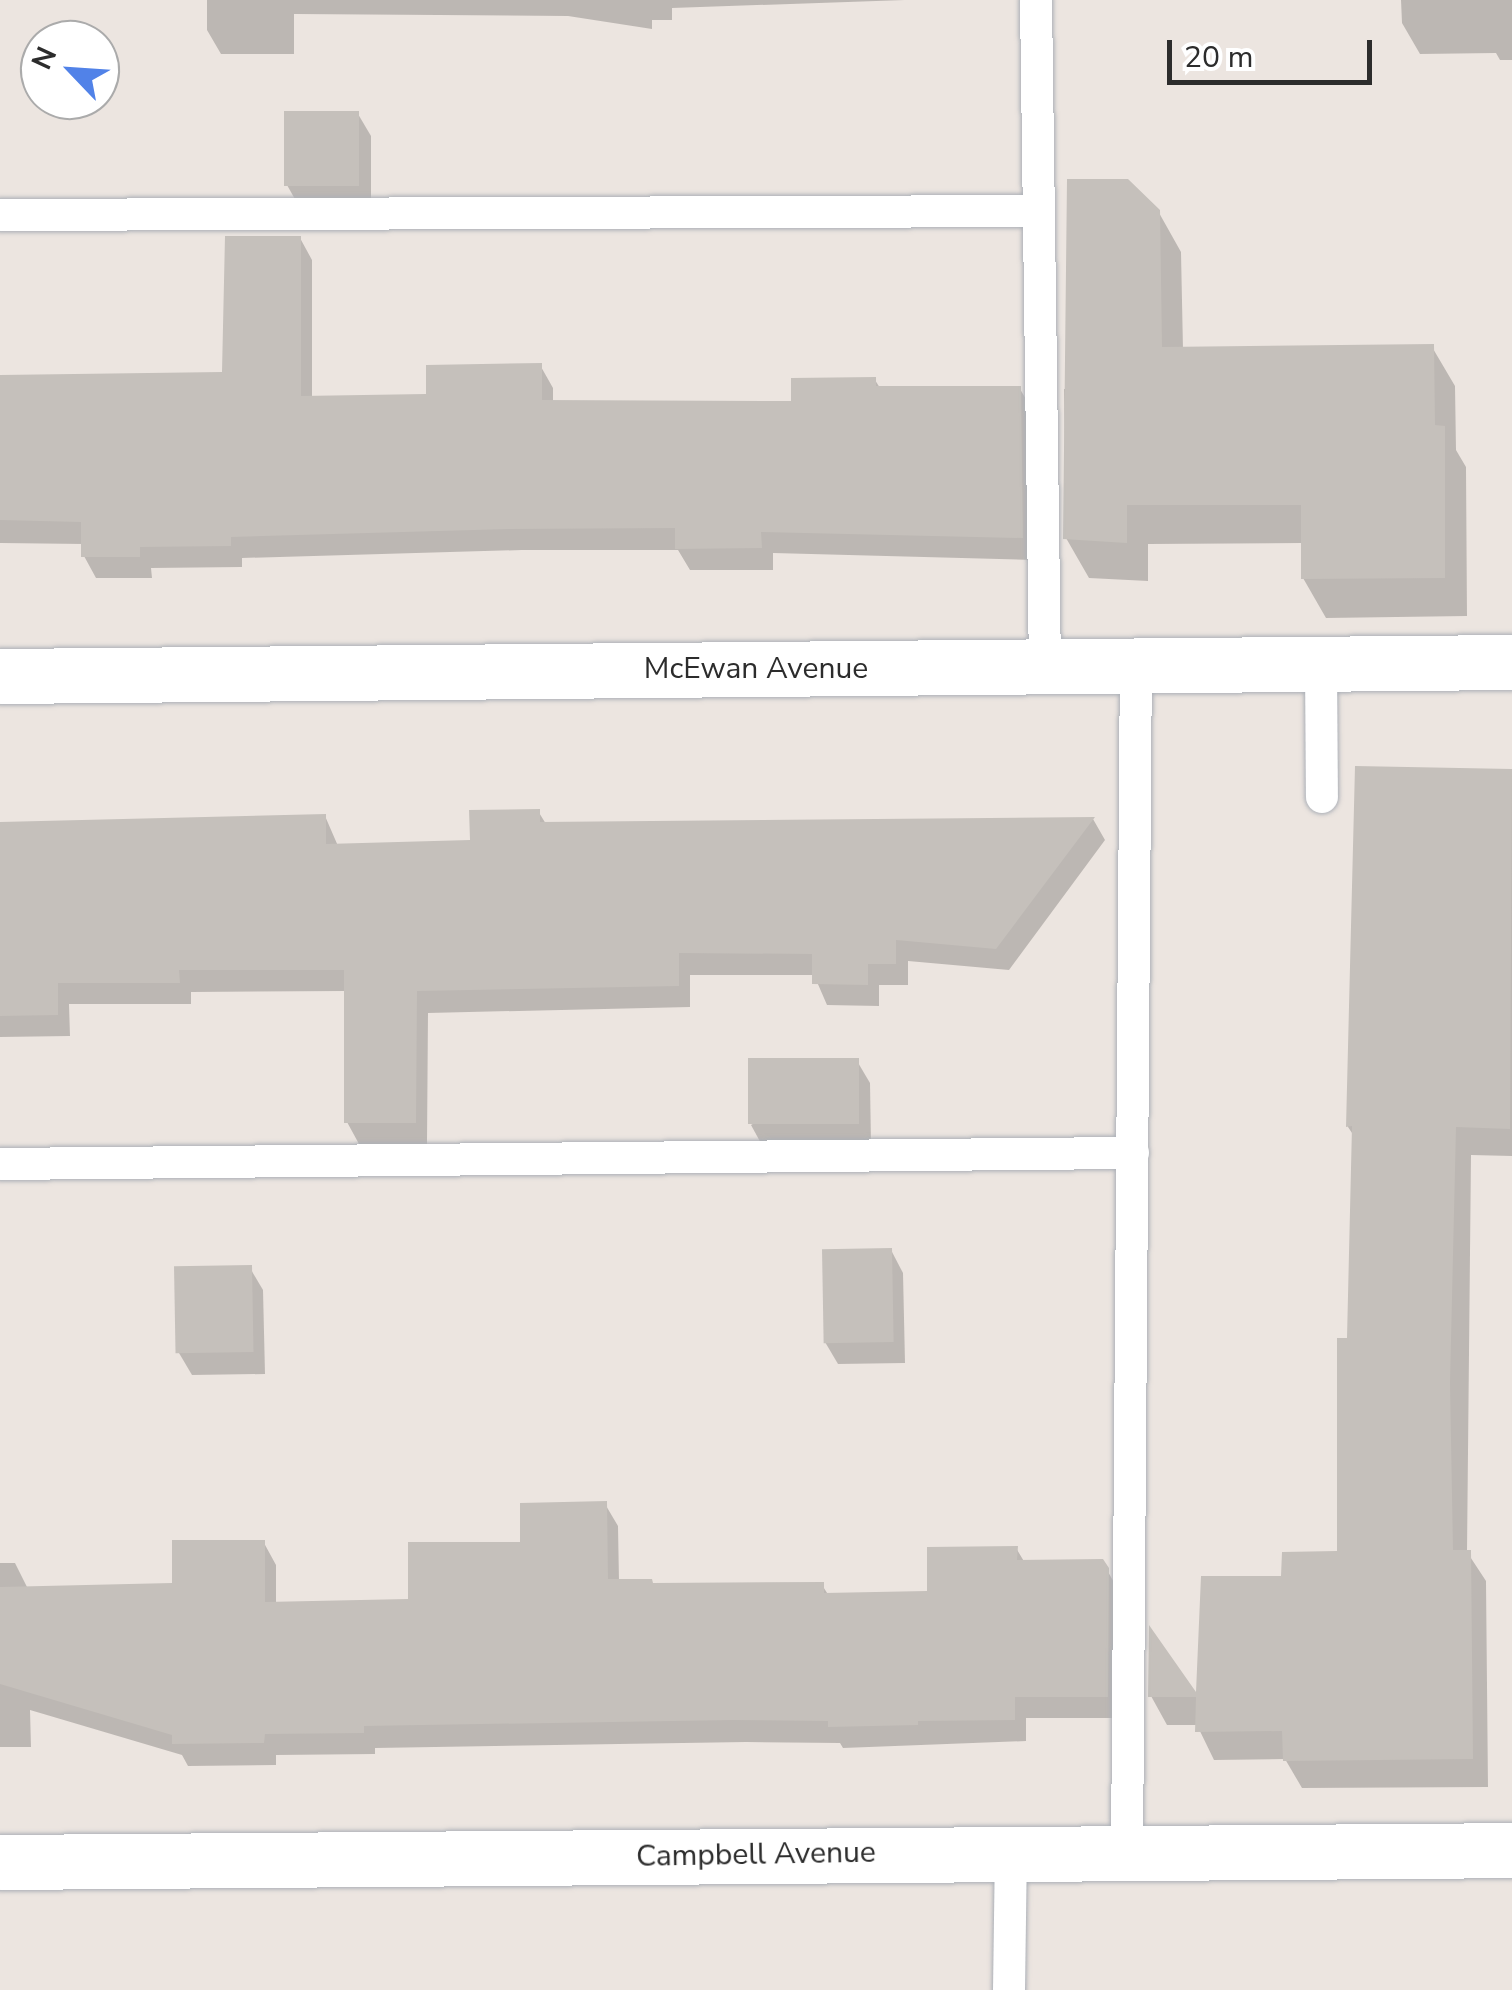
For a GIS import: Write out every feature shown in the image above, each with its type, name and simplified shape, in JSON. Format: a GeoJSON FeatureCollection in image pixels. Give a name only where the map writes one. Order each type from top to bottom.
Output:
{"type":"FeatureCollection","features":[{"type":"Feature","properties":{"kind":"street","name":"McEwan Avenue"},"geometry":{"type":"LineString","coordinates":[[0,676],[1512,662]]}},
{"type":"Feature","properties":{"kind":"street","name":"Campbell Avenue"},"geometry":{"type":"LineString","coordinates":[[0,1862],[1512,1850]]}},
{"type":"Feature","properties":{"kind":"lane"},"geometry":{"type":"LineString","coordinates":[[1036,0],[1045,666]]}},
{"type":"Feature","properties":{"kind":"lane"},"geometry":{"type":"LineString","coordinates":[[0,215],[1038,212]]}},
{"type":"Feature","properties":{"kind":"lane"},"geometry":{"type":"LineString","coordinates":[[1321,664],[1322,797]]}},
{"type":"Feature","properties":{"kind":"lane"},"geometry":{"type":"LineString","coordinates":[[1127,1852],[1136,665]]}},
{"type":"Feature","properties":{"kind":"lane"},"geometry":{"type":"LineString","coordinates":[[0,1164],[1133,1153]]}},
{"type":"Feature","properties":{"kind":"lane"},"geometry":{"type":"LineString","coordinates":[[1009,1990],[1011,1853]]}},
{"type":"Feature","properties":{"kind":"building"},"geometry":{"type":"Polygon","coordinates":[[[284,111],[359,111],[359,186],[284,186],[284,111]]]}},
{"type":"Feature","properties":{"kind":"building"},"geometry":{"type":"Polygon","coordinates":[[[1067,179],[1128,179],[1160,210],[1162,347],[1434,344],[1435,425],[1445,426],[1445,578],[1301,579],[1301,505],[1127,505],[1127,543],[1063,539],[1067,179]]]}},
{"type":"Feature","properties":{"kind":"building"},"geometry":{"type":"Polygon","coordinates":[[[225,236],[301,236],[301,396],[426,394],[426,365],[542,363],[542,400],[791,401],[791,378],[876,377],[876,386],[1021,386],[1023,538],[761,532],[762,548],[675,549],[675,528],[509,529],[231,537],[231,546],[140,547],[140,557],[81,557],[81,522],[0,520],[0,375],[222,372],[225,236]]]}},
{"type":"Feature","properties":{"kind":"building"},"geometry":{"type":"Polygon","coordinates":[[[1355,766],[1512,769],[1510,1129],[1456,1127],[1450,1383],[1453,1550],[1471,1550],[1473,1759],[1283,1761],[1282,1731],[1195,1732],[1196,1697],[1148,1697],[1149,1625],[1196,1692],[1201,1576],[1281,1576],[1282,1552],[1337,1551],[1337,1338],[1347,1338],[1352,1126],[1346,1127],[1355,766]]]}},
{"type":"Feature","properties":{"kind":"building"},"geometry":{"type":"Polygon","coordinates":[[[540,809],[540,822],[1095,817],[996,949],[896,940],[896,964],[868,964],[868,985],[812,984],[812,954],[679,953],[679,986],[417,991],[416,1123],[344,1123],[344,970],[179,970],[180,983],[58,983],[58,1015],[0,1016],[0,822],[326,814],[326,844],[470,840],[469,810],[540,809]]]}},
{"type":"Feature","properties":{"kind":"building"},"geometry":{"type":"Polygon","coordinates":[[[748,1058],[859,1058],[859,1124],[748,1124],[748,1058]]]}},
{"type":"Feature","properties":{"kind":"building"},"geometry":{"type":"Polygon","coordinates":[[[892,1248],[894,1342],[824,1343],[822,1249],[892,1248]]]}},
{"type":"Feature","properties":{"kind":"building"},"geometry":{"type":"Polygon","coordinates":[[[252,1265],[254,1352],[176,1353],[174,1266],[252,1265]]]}},
{"type":"Feature","properties":{"kind":"building"},"geometry":{"type":"Polygon","coordinates":[[[607,1501],[608,1579],[652,1579],[653,1583],[824,1582],[824,1593],[927,1591],[927,1547],[1018,1546],[1017,1560],[1103,1559],[1109,1568],[1108,1697],[1015,1697],[1015,1720],[918,1721],[918,1725],[828,1727],[828,1721],[732,1720],[364,1726],[364,1733],[265,1734],[264,1743],[172,1744],[172,1735],[0,1684],[0,1587],[172,1583],[172,1540],[265,1540],[265,1602],[408,1599],[408,1542],[520,1542],[520,1503],[607,1501]]]}}]}
